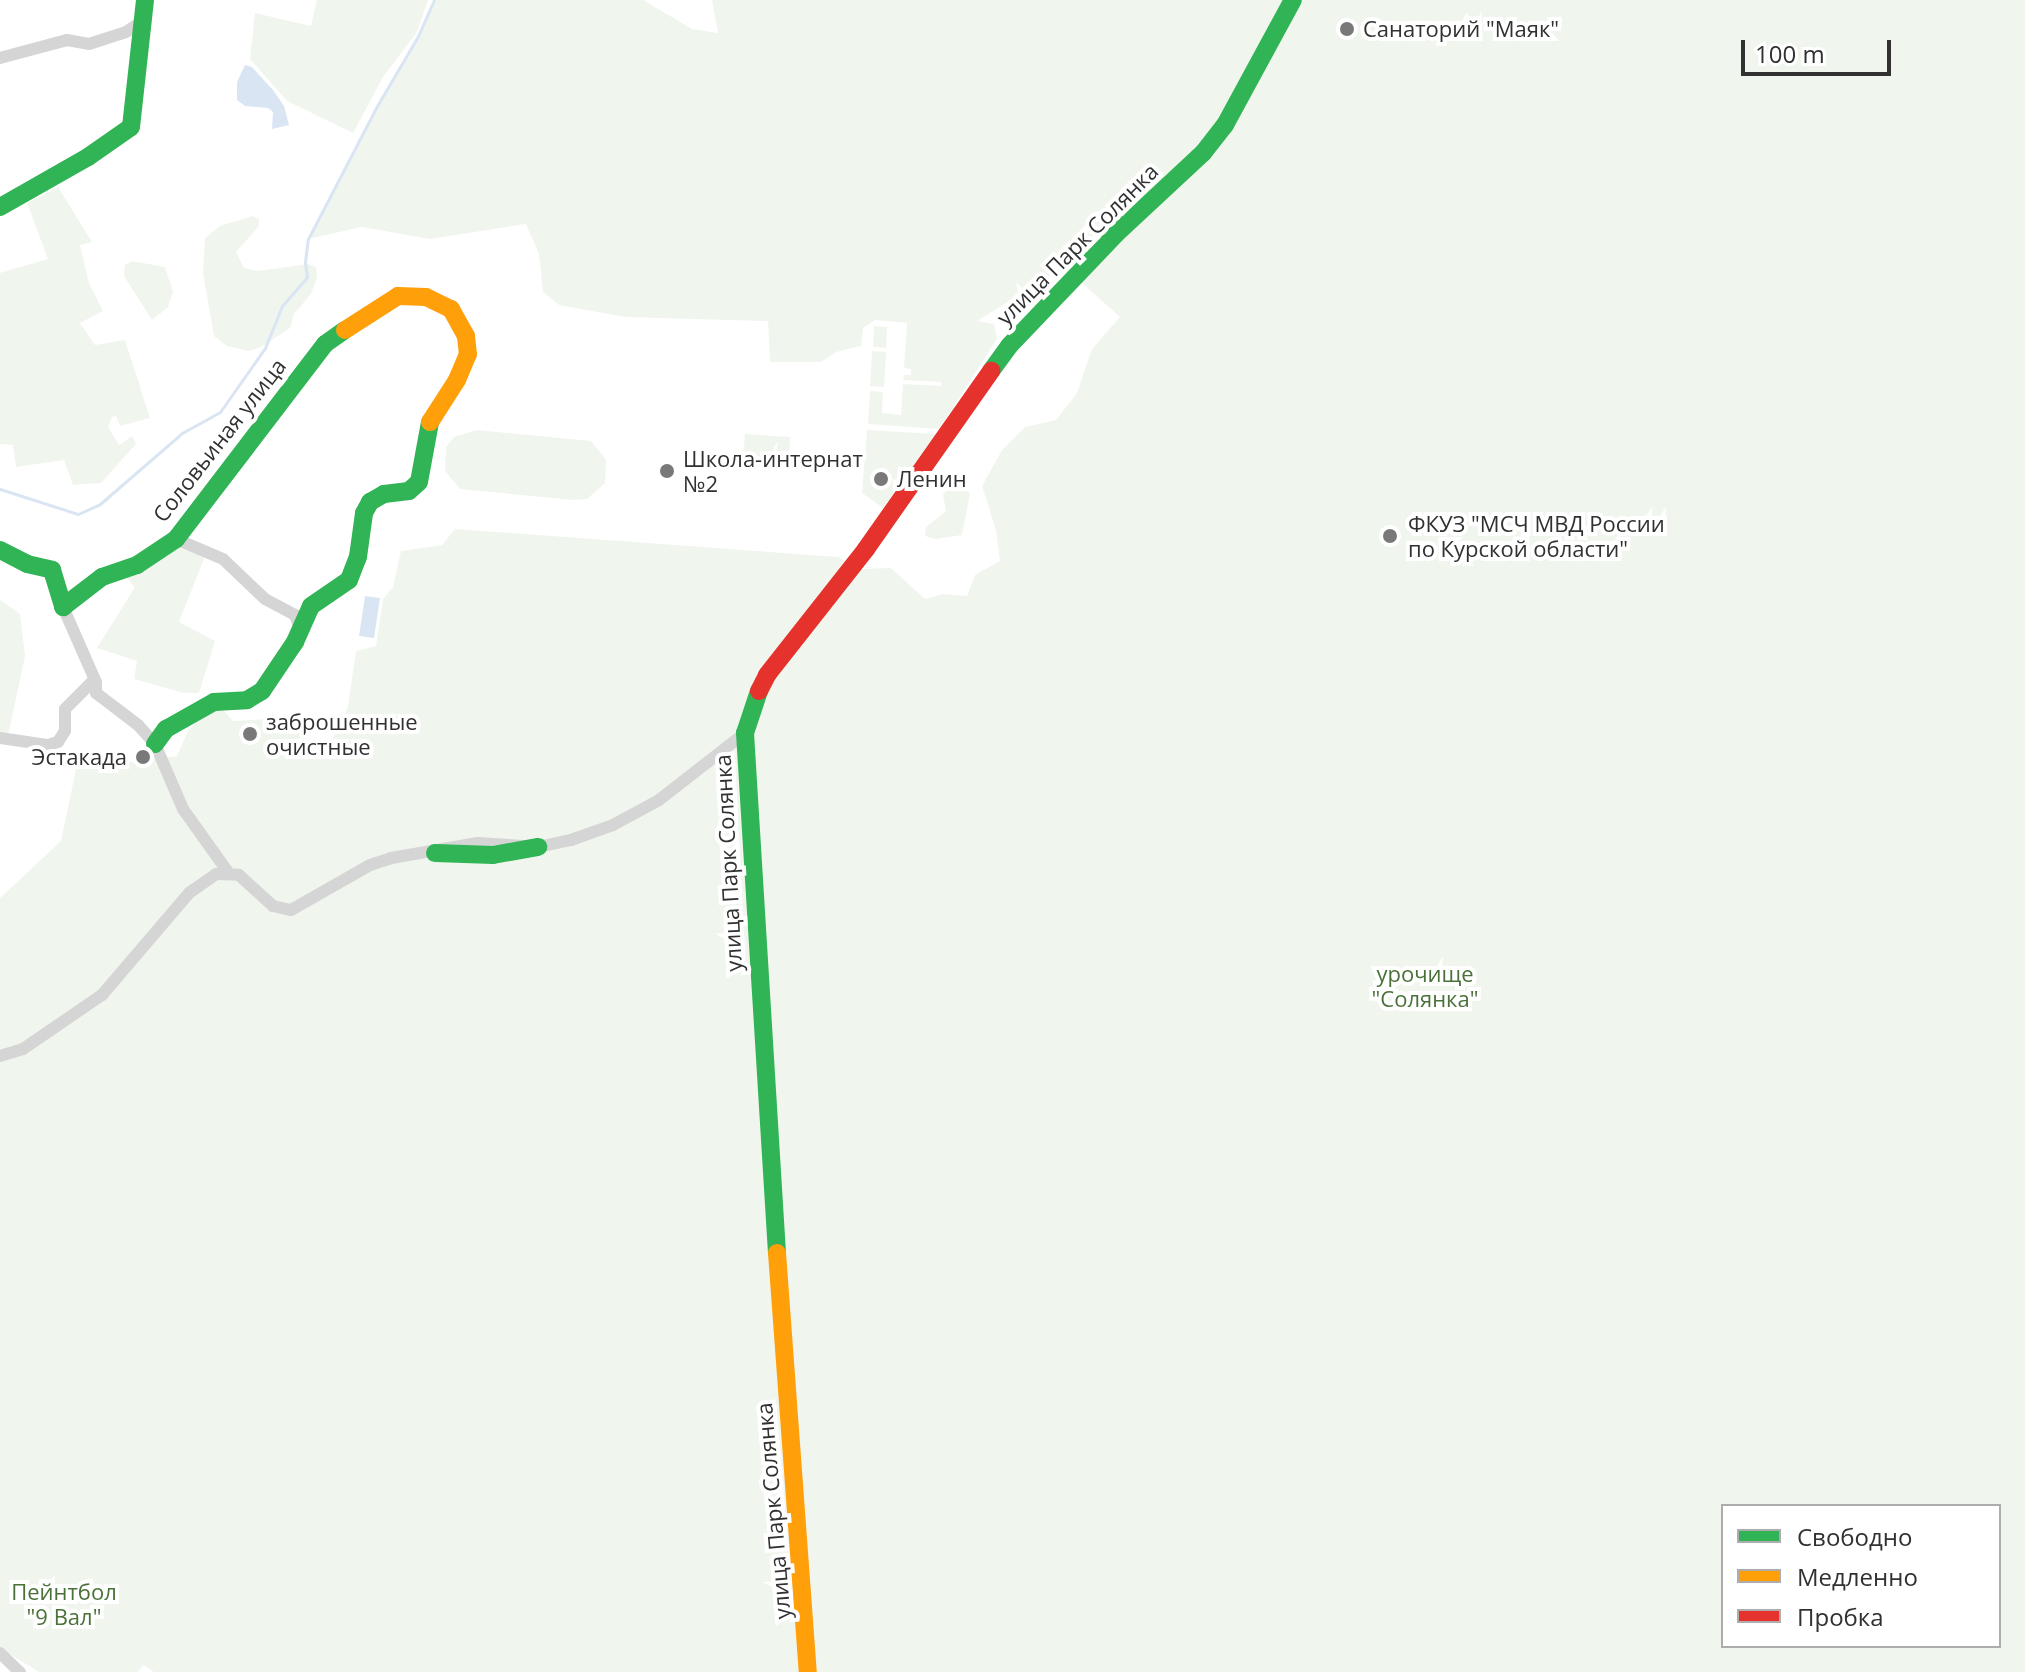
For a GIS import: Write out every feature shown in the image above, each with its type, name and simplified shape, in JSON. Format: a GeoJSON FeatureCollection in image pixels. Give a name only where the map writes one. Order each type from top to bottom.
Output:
{"type":"FeatureCollection","features":[{"type":"Feature","properties":{"kind":"street"},"geometry":{"type":"LineString","coordinates":[[0,207],[88,157],[131,127],[145,0]]}},
{"type":"Feature","properties":{"kind":"street","name":"улица Парк Солянка"},"geometry":{"type":"LineString","coordinates":[[808,1672],[769,1152],[745,733],[767,675],[866,549],[1010,345],[1106,245],[1203,153],[1225,125],[1293,0]]}},
{"type":"Feature","properties":{"kind":"street"},"geometry":{"type":"LineString","coordinates":[[0,58],[67,40],[89,44],[126,32],[144,20]]}},
{"type":"Feature","properties":{"kind":"street","name":"Соловьиная улица"},"geometry":{"type":"LineString","coordinates":[[63,607],[102,577],[137,565],[176,539],[325,344],[398,296],[426,297],[451,309],[469,345],[463,369],[429,424],[419,482],[409,491],[376,498],[364,513],[354,572],[343,586],[311,606],[300,629]]}},
{"type":"Feature","properties":{"kind":"street"},"geometry":{"type":"LineString","coordinates":[[155,744],[166,729],[214,702],[255,696],[295,642],[300,629],[295,615],[265,599],[223,559],[176,539]]}},
{"type":"Feature","properties":{"kind":"street"},"geometry":{"type":"LineString","coordinates":[[0,550],[27,564],[52,570],[63,607],[94,680],[96,693],[138,725],[155,744],[183,809],[228,872]]}},
{"type":"Feature","properties":{"kind":"street"},"geometry":{"type":"LineString","coordinates":[[0,738],[48,745],[58,742],[65,731],[65,709],[94,680]]}},
{"type":"Feature","properties":{"kind":"street"},"geometry":{"type":"LineString","coordinates":[[0,1056],[34,1042],[102,995],[189,893],[216,874],[228,872],[239,875],[273,906],[291,910],[370,865],[391,858],[435,853],[493,855],[571,840],[631,816],[691,778],[745,733]]}},
{"type":"Feature","properties":{"kind":"street"},"geometry":{"type":"LineString","coordinates":[[0,1653],[20,1672]]}},
{"type":"Feature","properties":{"kind":"green space"},"geometry":{"type":"Polygon","coordinates":[[[317,0],[428,0],[417,32],[383,77],[353,133],[287,101],[250,59],[255,13],[311,26],[317,0]]]}},
{"type":"Feature","properties":{"kind":"green space","name":"урочище \"Солянка\""},"geometry":{"type":"Polygon","coordinates":[[[434,0],[643,0],[692,29],[718,33],[712,0],[2025,0],[2025,1672],[154,1672],[143,1665],[138,1672],[39,1672],[0,1648],[0,898],[61,841],[76,769],[177,756],[188,731],[216,702],[233,721],[269,719],[328,748],[348,707],[356,651],[376,646],[383,599],[393,587],[401,551],[442,545],[455,529],[838,557],[861,569],[891,568],[925,599],[943,594],[967,596],[975,575],[1000,561],[996,530],[982,486],[1002,450],[1025,427],[1056,420],[1077,393],[1092,349],[1120,317],[1081,282],[1057,271],[977,321],[994,324],[997,339],[939,429],[868,424],[870,391],[883,392],[882,413],[901,415],[903,384],[941,386],[941,382],[903,380],[904,375],[911,375],[911,369],[904,368],[907,323],[875,320],[863,328],[861,346],[836,352],[821,362],[770,362],[768,321],[625,317],[559,305],[543,292],[539,254],[526,224],[430,239],[362,227],[308,239],[377,106],[418,36],[434,0]]]}},
{"type":"Feature","properties":{"kind":"green space"},"geometry":{"type":"Polygon","coordinates":[[[58,187],[92,242],[80,245],[89,283],[103,311],[80,323],[95,345],[125,340],[150,418],[120,426],[116,416],[112,417],[108,427],[119,445],[132,436],[136,444],[101,483],[73,485],[64,460],[16,467],[13,445],[0,444],[0,273],[48,259],[27,203],[58,187]]]}},
{"type":"Feature","properties":{"kind":"green space"},"geometry":{"type":"Polygon","coordinates":[[[252,216],[259,219],[259,226],[236,252],[244,268],[258,271],[309,264],[316,267],[317,278],[311,294],[294,314],[290,328],[249,351],[227,346],[214,336],[203,273],[205,238],[220,226],[252,216]]]}},
{"type":"Feature","properties":{"kind":"green space"},"geometry":{"type":"Polygon","coordinates":[[[132,261],[165,267],[173,292],[168,307],[152,320],[124,276],[125,265],[132,261]]]}},
{"type":"Feature","properties":{"kind":"green space"},"geometry":{"type":"Polygon","coordinates":[[[874,326],[887,327],[886,348],[873,347],[874,326]]]}},
{"type":"Feature","properties":{"kind":"green space"},"geometry":{"type":"Polygon","coordinates":[[[872,351],[886,352],[884,387],[870,386],[872,351]]]}},
{"type":"Feature","properties":{"kind":"green space"},"geometry":{"type":"Polygon","coordinates":[[[477,430],[591,441],[606,460],[605,483],[587,499],[574,500],[460,489],[445,471],[446,447],[454,437],[477,430]]]}},
{"type":"Feature","properties":{"kind":"green space"},"geometry":{"type":"Polygon","coordinates":[[[867,430],[936,434],[883,508],[862,493],[867,430]]]}},
{"type":"Feature","properties":{"kind":"green space"},"geometry":{"type":"Polygon","coordinates":[[[745,434],[790,437],[789,461],[743,458],[745,434]]]}},
{"type":"Feature","properties":{"kind":"green space"},"geometry":{"type":"Polygon","coordinates":[[[951,483],[964,484],[970,494],[962,535],[936,539],[925,536],[926,527],[946,511],[943,495],[951,483]]]}},
{"type":"Feature","properties":{"kind":"green space"},"geometry":{"type":"Polygon","coordinates":[[[179,546],[205,556],[179,622],[215,641],[199,693],[184,693],[134,679],[137,661],[97,648],[135,587],[124,575],[179,546]]]}},
{"type":"Feature","properties":{"kind":"green space"},"geometry":{"type":"Polygon","coordinates":[[[0,600],[20,614],[25,656],[8,736],[0,735],[0,600]]]}},
{"type":"Feature","properties":{"kind":"water"},"geometry":{"type":"Polygon","coordinates":[[[245,65],[252,67],[273,90],[284,106],[289,125],[272,129],[273,112],[268,108],[245,106],[237,100],[237,82],[245,65]]]}},
{"type":"Feature","properties":{"kind":"water"},"geometry":{"type":"Polygon","coordinates":[[[365,596],[380,598],[374,638],[359,636],[365,596]]]}},
{"type":"Feature","properties":{"kind":"waterway"},"geometry":{"type":"LineString","coordinates":[[0,489],[78,514],[100,504],[182,433],[220,412],[265,348],[282,306],[307,277],[308,239],[377,106],[418,36],[434,0]]}},
{"type":"Feature","properties":{"kind":"traffic: fast"},"geometry":{"type":"LineString","coordinates":[[0,207],[88,157],[131,127],[145,0]]}},
{"type":"Feature","properties":{"kind":"traffic: fast"},"geometry":{"type":"LineString","coordinates":[[991,371],[1010,345],[1116,234],[1203,153],[1225,125],[1293,0]]}},
{"type":"Feature","properties":{"kind":"traffic: fast"},"geometry":{"type":"LineString","coordinates":[[0,550],[27,564],[52,570],[63,607],[102,577],[137,565],[176,539],[325,344],[345,330]]}},
{"type":"Feature","properties":{"kind":"traffic: fast"},"geometry":{"type":"LineString","coordinates":[[155,744],[166,729],[214,702],[247,700],[262,691],[295,642],[311,606],[349,580],[358,557],[364,513],[370,502],[384,494],[409,491],[419,482],[430,422]]}},
{"type":"Feature","properties":{"kind":"traffic: fast"},"geometry":{"type":"LineString","coordinates":[[759,691],[745,733],[777,1253]]}},
{"type":"Feature","properties":{"kind":"traffic: fast"},"geometry":{"type":"LineString","coordinates":[[435,853],[493,855],[538,847]]}},
{"type":"Feature","properties":{"kind":"traffic: slow"},"geometry":{"type":"LineString","coordinates":[[345,330],[398,296],[426,297],[451,309],[466,336],[468,354],[457,380],[430,422]]}},
{"type":"Feature","properties":{"kind":"traffic: slow"},"geometry":{"type":"LineString","coordinates":[[777,1253],[808,1672]]}},
{"type":"Feature","properties":{"kind":"traffic: jam"},"geometry":{"type":"LineString","coordinates":[[759,691],[767,675],[866,549],[991,371]]}},
{"type":"Feature","properties":{"kind":"place","name":"Санаторий \"Маяк\""},"geometry":{"type":"Point","coordinates":[1347,29]}},
{"type":"Feature","properties":{"kind":"place","name":"Школа-интернат №2"},"geometry":{"type":"Point","coordinates":[667,471]}},
{"type":"Feature","properties":{"kind":"place","name":"Ленин"},"geometry":{"type":"Point","coordinates":[881,479]}},
{"type":"Feature","properties":{"kind":"place","name":"ФКУЗ \"МСЧ МВД России по Курской области\""},"geometry":{"type":"Point","coordinates":[1390,536]}},
{"type":"Feature","properties":{"kind":"place","name":"заброшенные очистные"},"geometry":{"type":"Point","coordinates":[250,734]}},
{"type":"Feature","properties":{"kind":"place","name":"Эстакада"},"geometry":{"type":"Point","coordinates":[143,757]}},
{"type":"Feature","properties":{"kind":"park label","name":"Пейнтбол \"9 Вал\""},"geometry":{"type":"Point","coordinates":[64,1604]}}]}
